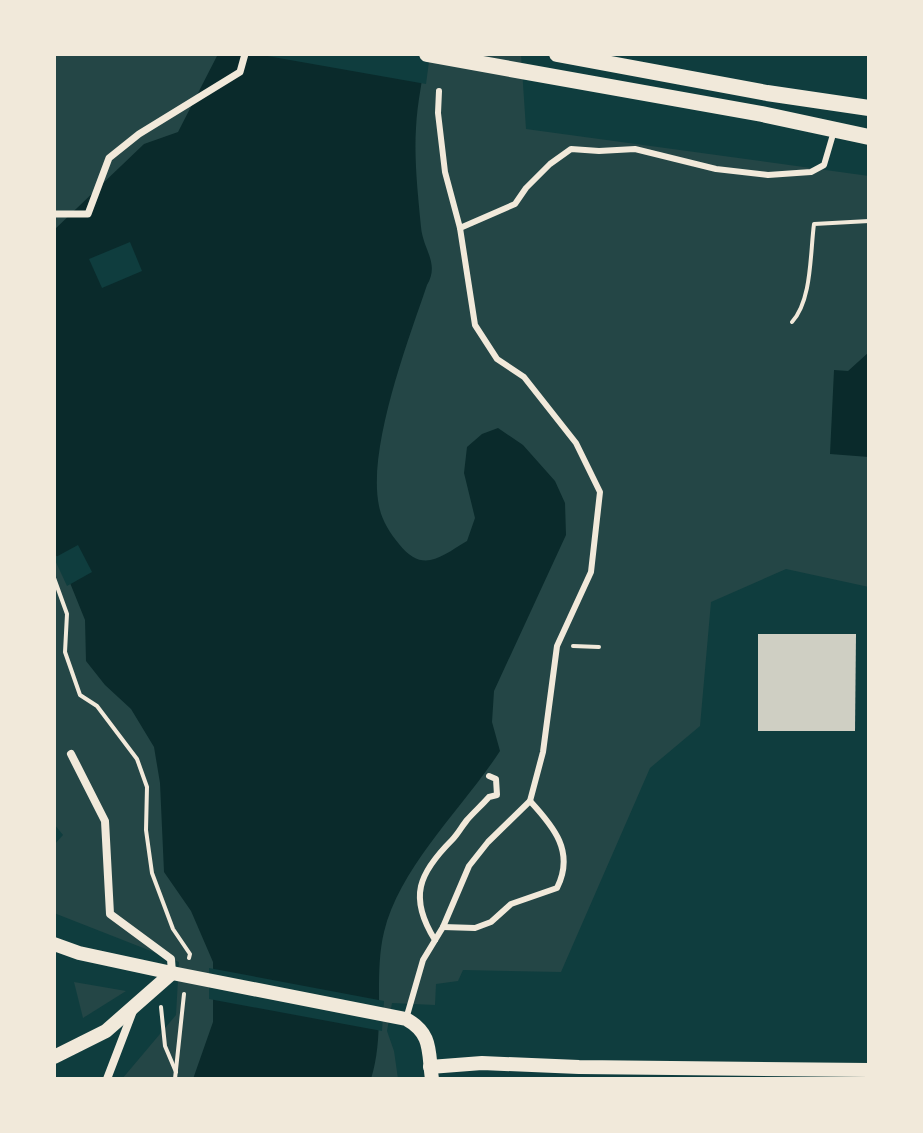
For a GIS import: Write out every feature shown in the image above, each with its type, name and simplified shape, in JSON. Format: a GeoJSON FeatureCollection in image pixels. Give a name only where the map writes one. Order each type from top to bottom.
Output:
{"type":"FeatureCollection","features":[{"type":"Feature","properties":{"kind":"main road"},"geometry":{"type":"LineString","coordinates":[[427,54],[762,114],[869,137]]}},
{"type":"Feature","properties":{"kind":"main road"},"geometry":{"type":"LineString","coordinates":[[557,54],[767,93],[869,108]]}},
{"type":"Feature","properties":{"kind":"street"},"geometry":{"type":"LineString","coordinates":[[54,214],[88,214],[109,158],[139,134],[240,72],[245,54]]}},
{"type":"Feature","properties":{"kind":"street"},"geometry":{"type":"LineString","coordinates":[[71,754],[105,821],[110,914],[171,959],[181,974]]}},
{"type":"Feature","properties":{"kind":"street"},"geometry":{"type":"LineString","coordinates":[[54,944],[79,953],[406,1019],[420,1026],[428,1043],[431,1073],[482,1063],[869,1070]]}},
{"type":"Feature","properties":{"kind":"street"},"geometry":{"type":"LineString","coordinates":[[54,1057],[106,1031],[158,985],[181,974]]}},
{"type":"Feature","properties":{"kind":"street"},"geometry":{"type":"LineString","coordinates":[[107,1079],[135,1006]]}},
{"type":"Feature","properties":{"kind":"lane"},"geometry":{"type":"LineString","coordinates":[[406,1019],[423,960],[443,927],[469,866],[488,842],[530,801],[543,752],[557,646],[591,572],[600,492],[576,443],[524,377],[497,359],[475,325],[460,228],[445,172],[438,113],[439,91]]}},
{"type":"Feature","properties":{"kind":"lane"},"geometry":{"type":"LineString","coordinates":[[460,228],[515,204],[550,164],[571,149],[635,149],[716,169],[787,175],[811,172],[824,165],[835,129]]}},
{"type":"Feature","properties":{"kind":"lane"},"geometry":{"type":"LineString","coordinates":[[435,940],[420,905],[422,881],[437,854],[489,797],[497,795],[496,779],[489,776]]}},
{"type":"Feature","properties":{"kind":"lane"},"geometry":{"type":"LineString","coordinates":[[443,927],[475,928],[491,922],[511,904],[557,888],[563,853],[550,821],[530,801]]}},
{"type":"Feature","properties":{"kind":"path"},"geometry":{"type":"LineString","coordinates":[[792,322],[799,315],[807,296],[814,224],[869,221]]}},
{"type":"Feature","properties":{"kind":"path"},"geometry":{"type":"LineString","coordinates":[[54,578],[67,614],[65,652],[80,695],[97,706],[137,759],[147,787],[146,830],[152,873],[173,929],[190,954],[181,974],[176,1077]]}},
{"type":"Feature","properties":{"kind":"path"},"geometry":{"type":"LineString","coordinates":[[557,646],[599,647]]}},
{"type":"Feature","properties":{"kind":"path"},"geometry":{"type":"LineString","coordinates":[[158,985],[165,1046],[176,1077]]}},
{"type":"Feature","properties":{"kind":"shaded area"},"geometry":{"type":"Polygon","coordinates":[[[54,54],[521,54],[526,129],[869,176],[869,587],[786,569],[711,602],[700,726],[650,768],[561,972],[463,970],[458,981],[436,984],[435,1005],[392,1003],[387,1031],[398,1079],[122,1079],[176,1015],[179,962],[54,913],[54,845],[63,835],[54,824],[54,54]]]}},
{"type":"Feature","properties":{"kind":"shaded area"},"geometry":{"type":"Polygon","coordinates":[[[218,54],[426,54],[416,128],[416,152],[422,235],[432,270],[400,365],[384,426],[377,482],[380,511],[396,540],[416,558],[432,560],[467,541],[475,518],[464,473],[467,447],[482,434],[498,428],[523,445],[555,481],[565,503],[566,535],[494,691],[492,722],[500,751],[418,861],[392,908],[381,950],[378,1042],[371,1079],[193,1079],[213,1022],[213,962],[191,911],[164,872],[160,783],[154,747],[131,709],[105,685],[86,661],[85,620],[54,552],[54,230],[144,144],[178,132],[218,54]]]}},
{"type":"Feature","properties":{"kind":"shaded area"},"geometry":{"type":"Polygon","coordinates":[[[869,352],[869,457],[830,454],[834,370],[848,371],[869,352]]]}},
{"type":"Feature","properties":{"kind":"shaded area"},"geometry":{"type":"Polygon","coordinates":[[[74,982],[126,991],[83,1018],[74,982]]]}},
{"type":"Feature","properties":{"kind":"pier"},"geometry":{"type":"Polygon","coordinates":[[[256,54],[430,54],[426,84],[256,54]]]}},
{"type":"Feature","properties":{"kind":"pier"},"geometry":{"type":"Polygon","coordinates":[[[130,242],[142,271],[102,288],[89,259],[130,242]]]}},
{"type":"Feature","properties":{"kind":"pier"},"geometry":{"type":"Polygon","coordinates":[[[78,545],[92,572],[67,586],[54,558],[78,545]]]}},
{"type":"Feature","properties":{"kind":"pier"},"geometry":{"type":"Polygon","coordinates":[[[209,968],[384,1001],[382,1031],[209,999],[209,968]]]}},
{"type":"Feature","properties":{"kind":"building"},"geometry":{"type":"Polygon","coordinates":[[[758,634],[856,634],[855,731],[758,731],[758,634]]]}}]}
